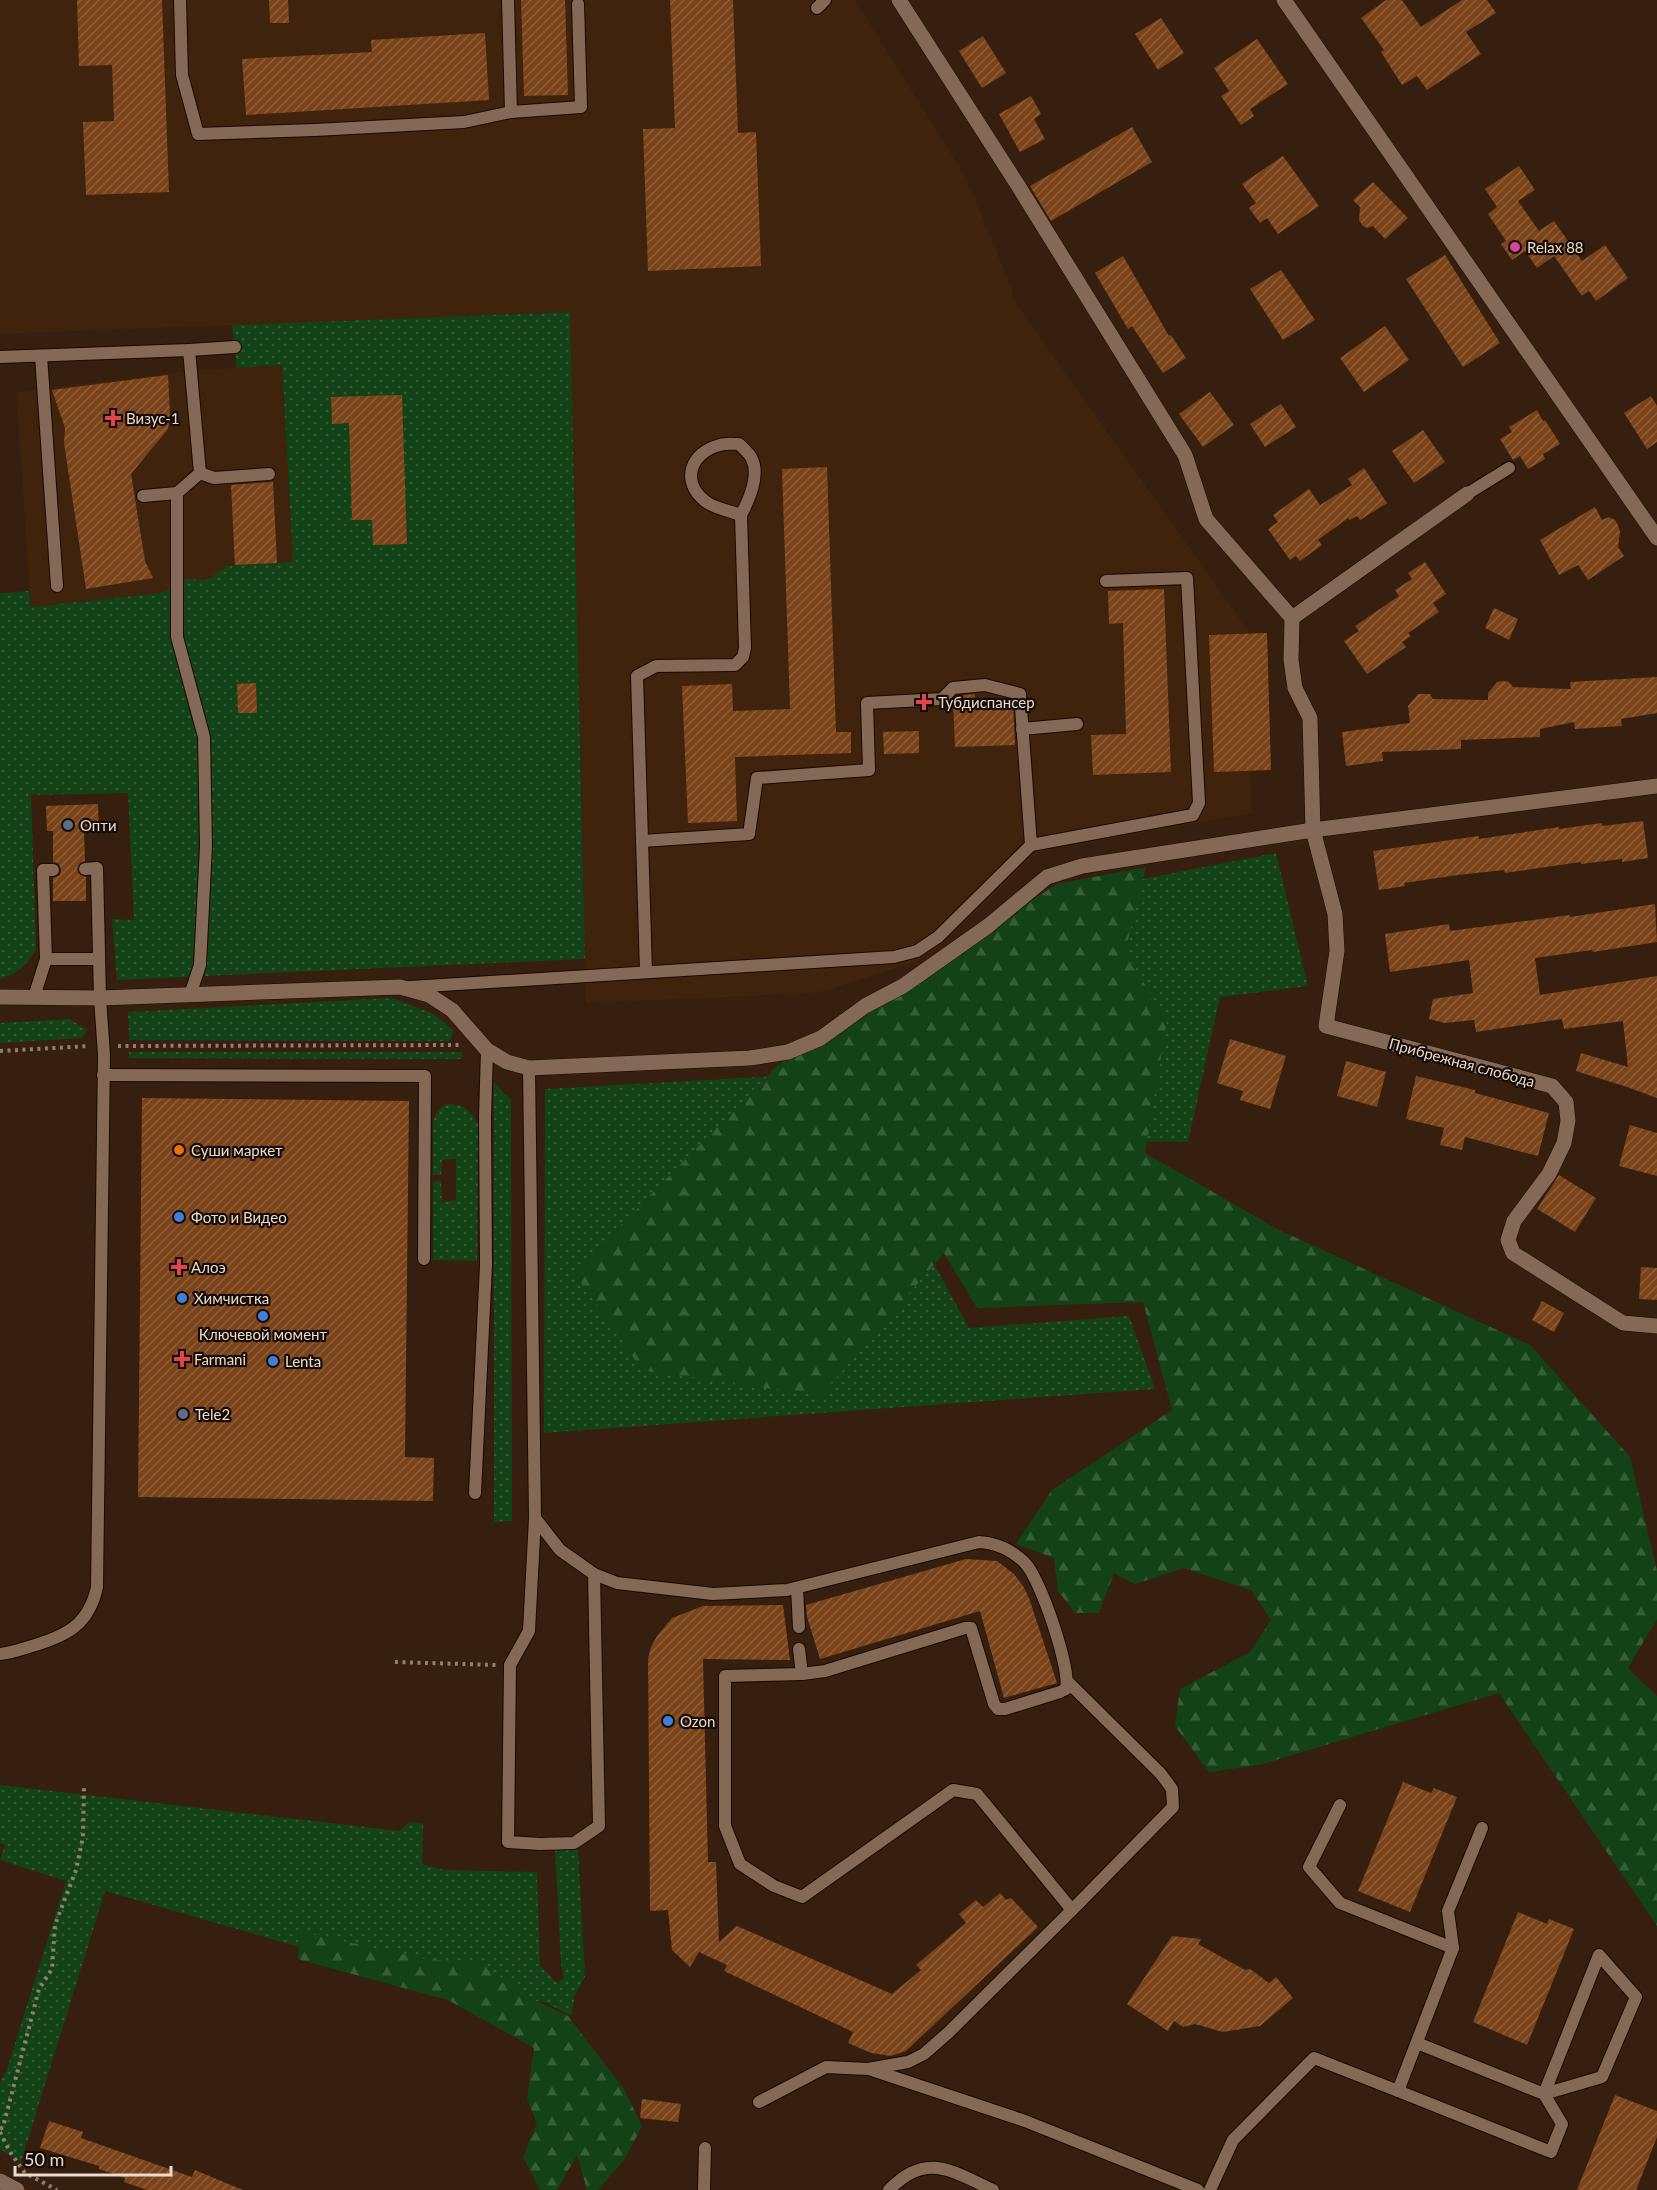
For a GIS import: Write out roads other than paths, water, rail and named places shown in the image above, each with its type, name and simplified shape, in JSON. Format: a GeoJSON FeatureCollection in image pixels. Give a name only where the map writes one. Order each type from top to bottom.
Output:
{"type":"FeatureCollection","features":[{"type":"Feature","properties":{"kind":"street"},"geometry":{"type":"LineString","coordinates":[[899,0],[1019,186],[1185,455],[1206,519],[1292,618],[1291,660],[1295,688],[1310,718],[1313,830]]}},
{"type":"Feature","properties":{"kind":"street"},"geometry":{"type":"LineString","coordinates":[[1284,0],[1657,537]]}},
{"type":"Feature","properties":{"kind":"street"},"geometry":{"type":"LineString","coordinates":[[1292,618],[1467,494]]}},
{"type":"Feature","properties":{"kind":"street"},"geometry":{"type":"LineString","coordinates":[[0,997],[100,998],[400,987],[429,995],[452,1010],[484,1047],[507,1062],[529,1068],[750,1058],[788,1052],[821,1038],[865,1006],[903,986],[988,926],[1047,877],[1082,866],[1313,830],[1657,786]]}},
{"type":"Feature","properties":{"kind":"street","name":"Прибрежная слобода"},"geometry":{"type":"LineString","coordinates":[[1313,830],[1335,914],[1337,951],[1326,1026],[1552,1086],[1566,1102],[1568,1122],[1564,1143],[1549,1174],[1514,1221],[1508,1240],[1513,1253],[1623,1323],[1657,1326]]}},
{"type":"Feature","properties":{"kind":"street"},"geometry":{"type":"LineString","coordinates":[[0,2181],[17,2190]]}},
{"type":"Feature","properties":{"kind":"lane"},"geometry":{"type":"LineString","coordinates":[[180,0],[182,75],[198,134],[464,122],[511,112],[581,107],[578,4]]}},
{"type":"Feature","properties":{"kind":"lane"},"geometry":{"type":"LineString","coordinates":[[508,0],[511,112]]}},
{"type":"Feature","properties":{"kind":"lane"},"geometry":{"type":"LineString","coordinates":[[0,357],[235,347]]}},
{"type":"Feature","properties":{"kind":"lane"},"geometry":{"type":"LineString","coordinates":[[189,350],[200,473]]}},
{"type":"Feature","properties":{"kind":"lane"},"geometry":{"type":"LineString","coordinates":[[41,356],[57,586]]}},
{"type":"Feature","properties":{"kind":"lane"},"geometry":{"type":"LineString","coordinates":[[646,971],[637,676],[656,666],[735,665],[742,657],[745,648],[741,514],[750,498],[754,474],[752,459],[739,444],[720,445],[700,455],[691,469],[691,484],[706,502],[741,514]]}},
{"type":"Feature","properties":{"kind":"lane"},"geometry":{"type":"LineString","coordinates":[[1467,494],[1509,468]]}},
{"type":"Feature","properties":{"kind":"lane"},"geometry":{"type":"LineString","coordinates":[[200,473],[214,478],[270,474]]}},
{"type":"Feature","properties":{"kind":"lane"},"geometry":{"type":"LineString","coordinates":[[143,496],[177,493],[200,473]]}},
{"type":"Feature","properties":{"kind":"lane"},"geometry":{"type":"LineString","coordinates":[[177,493],[177,637],[204,737],[206,846],[200,965],[190,995]]}},
{"type":"Feature","properties":{"kind":"lane"},"geometry":{"type":"LineString","coordinates":[[400,987],[894,957],[917,951],[938,937],[1031,845],[1193,815],[1199,802],[1187,578],[1107,581]]}},
{"type":"Feature","properties":{"kind":"lane"},"geometry":{"type":"LineString","coordinates":[[642,841],[749,834],[757,778],[868,770],[867,703],[942,699],[953,688],[985,685],[1020,694],[1031,845]]}},
{"type":"Feature","properties":{"kind":"lane"},"geometry":{"type":"LineString","coordinates":[[1022,729],[1077,724]]}},
{"type":"Feature","properties":{"kind":"lane"},"geometry":{"type":"LineString","coordinates":[[0,1654],[57,1638],[82,1622],[93,1604],[97,1587],[103,1046],[97,868],[85,868]]}},
{"type":"Feature","properties":{"kind":"lane"},"geometry":{"type":"LineString","coordinates":[[34,998],[46,958],[43,870],[52,870]]}},
{"type":"Feature","properties":{"kind":"lane"},"geometry":{"type":"LineString","coordinates":[[46,958],[99,958]]}},
{"type":"Feature","properties":{"kind":"lane"},"geometry":{"type":"LineString","coordinates":[[475,1493],[486,1265],[484,1047]]}},
{"type":"Feature","properties":{"kind":"lane"},"geometry":{"type":"LineString","coordinates":[[529,1068],[535,1518],[529,1631],[510,1665],[508,1842],[574,1843],[599,1826],[594,1574]]}},
{"type":"Feature","properties":{"kind":"lane"},"geometry":{"type":"LineString","coordinates":[[103,1075],[425,1076],[424,1259]]}},
{"type":"Feature","properties":{"kind":"lane"},"geometry":{"type":"LineString","coordinates":[[535,1518],[560,1550],[594,1574],[617,1583],[713,1594],[787,1590],[979,1542],[994,1543],[1012,1552],[1027,1564],[1052,1619],[1068,1682],[1066,1689],[1005,1709],[998,1709],[994,1704],[971,1628],[825,1671],[802,1674],[725,1676],[725,1826],[740,1864],[774,1886],[802,1897],[953,1790],[977,1794],[1072,1910]]}},
{"type":"Feature","properties":{"kind":"lane"},"geometry":{"type":"LineString","coordinates":[[797,1588],[799,1627]]}},
{"type":"Feature","properties":{"kind":"lane"},"geometry":{"type":"LineString","coordinates":[[799,1648],[802,1674]]}},
{"type":"Feature","properties":{"kind":"lane"},"geometry":{"type":"LineString","coordinates":[[759,2102],[826,2067],[868,2069],[908,2062],[924,2054],[1072,1910],[1173,1807],[1172,1789],[1161,1774],[1068,1682]]}},
{"type":"Feature","properties":{"kind":"lane"},"geometry":{"type":"LineString","coordinates":[[1340,1804],[1309,1868],[1340,1903],[1453,1948]]}},
{"type":"Feature","properties":{"kind":"lane"},"geometry":{"type":"LineString","coordinates":[[1398,2091],[1453,1948],[1448,1911],[1482,1828]]}},
{"type":"Feature","properties":{"kind":"lane"},"geometry":{"type":"LineString","coordinates":[[1599,1955],[1636,1997],[1602,2077],[1544,2094],[1595,1965],[1599,1955]]}},
{"type":"Feature","properties":{"kind":"lane"},"geometry":{"type":"LineString","coordinates":[[1210,2190],[1233,2140],[1314,2058],[1551,2152],[1562,2124],[1544,2094],[1417,2043]]}},
{"type":"Feature","properties":{"kind":"lane"},"geometry":{"type":"LineString","coordinates":[[868,2069],[1025,2121],[1198,2190]]}},
{"type":"Feature","properties":{"kind":"lane"},"geometry":{"type":"LineString","coordinates":[[704,2190],[705,2148]]}},
{"type":"Feature","properties":{"kind":"lane"},"geometry":{"type":"LineString","coordinates":[[889,2190],[918,2168],[946,2168],[993,2190]]}},
{"type":"Feature","properties":{"kind":"place","name":"Relax 88"},"geometry":{"type":"Point","coordinates":[1515,247]}},
{"type":"Feature","properties":{"kind":"place","name":"Визус-1"},"geometry":{"type":"Point","coordinates":[113,418]}},
{"type":"Feature","properties":{"kind":"place","name":"Тубдиспансер"},"geometry":{"type":"Point","coordinates":[924,702]}},
{"type":"Feature","properties":{"kind":"place","name":"Опти"},"geometry":{"type":"Point","coordinates":[68,825]}},
{"type":"Feature","properties":{"kind":"place","name":"Суши маркет"},"geometry":{"type":"Point","coordinates":[179,1150]}},
{"type":"Feature","properties":{"kind":"place","name":"Фото и Видео"},"geometry":{"type":"Point","coordinates":[179,1217]}},
{"type":"Feature","properties":{"kind":"place","name":"Алоэ"},"geometry":{"type":"Point","coordinates":[179,1267]}},
{"type":"Feature","properties":{"kind":"place","name":"Химчистка"},"geometry":{"type":"Point","coordinates":[182,1298]}},
{"type":"Feature","properties":{"kind":"place","name":"Ключевой момент"},"geometry":{"type":"Point","coordinates":[263,1316]}},
{"type":"Feature","properties":{"kind":"place","name":"Farmani"},"geometry":{"type":"Point","coordinates":[182,1359]}},
{"type":"Feature","properties":{"kind":"place","name":"Lenta"},"geometry":{"type":"Point","coordinates":[273,1361]}},
{"type":"Feature","properties":{"kind":"place","name":"Tele2"},"geometry":{"type":"Point","coordinates":[183,1414]}},
{"type":"Feature","properties":{"kind":"place","name":"Ozon"},"geometry":{"type":"Point","coordinates":[668,1721]}}]}
